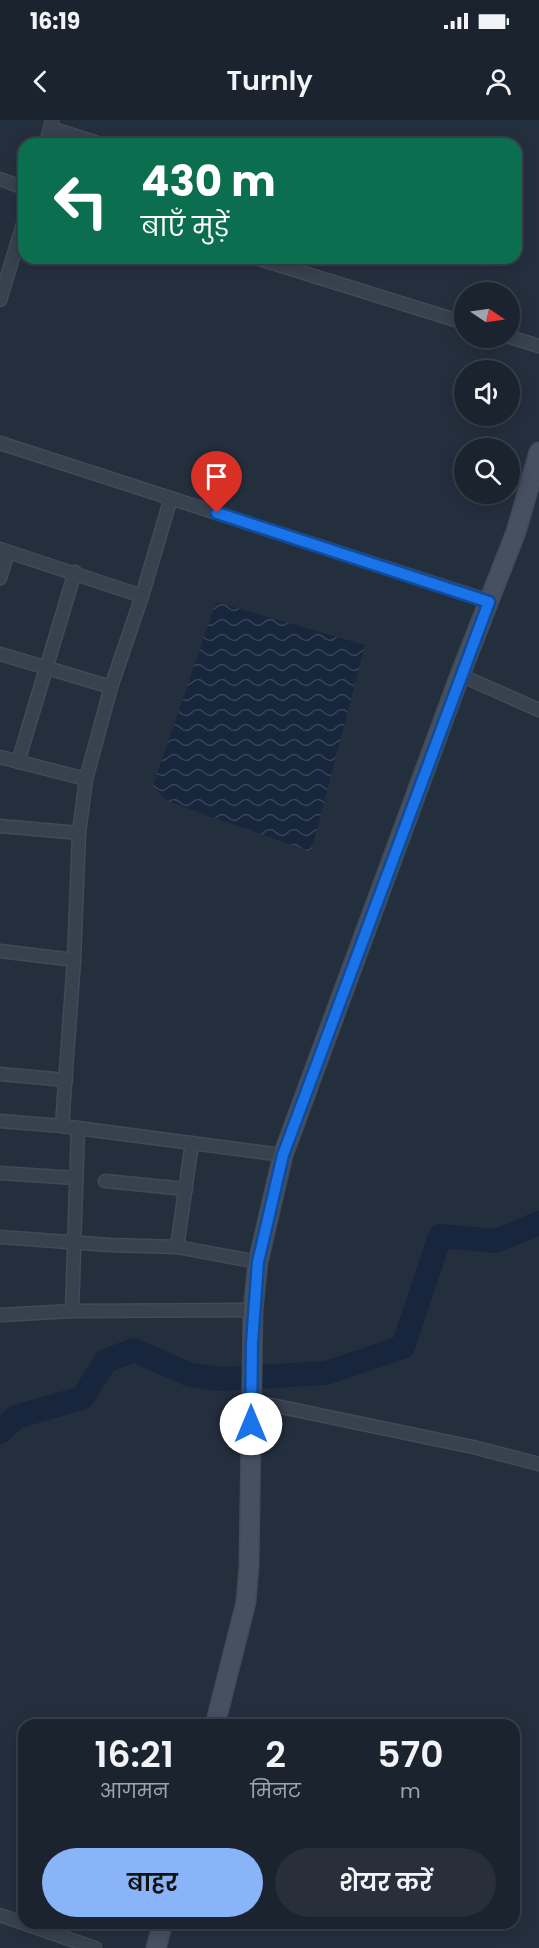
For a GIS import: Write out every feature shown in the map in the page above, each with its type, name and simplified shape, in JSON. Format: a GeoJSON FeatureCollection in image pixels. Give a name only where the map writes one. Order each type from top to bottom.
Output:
{"type":"FeatureCollection","features":[{"type":"Feature","properties":{"kind":"main road"},"geometry":{"type":"LineString","coordinates":[[217,1719],[246,1602],[249,1566],[253,1310],[258,1262],[283,1155],[460,675],[516,532],[539,452]]}},
{"type":"Feature","properties":{"kind":"main road"},"geometry":{"type":"LineString","coordinates":[[156,1948],[161,1929]]}},
{"type":"Feature","properties":{"kind":"street"},"geometry":{"type":"LineString","coordinates":[[51,124],[86,138]]}},
{"type":"Feature","properties":{"kind":"street"},"geometry":{"type":"LineString","coordinates":[[0,179],[18,186]]}},
{"type":"Feature","properties":{"kind":"street"},"geometry":{"type":"LineString","coordinates":[[0,300],[18,241]]}},
{"type":"Feature","properties":{"kind":"street"},"geometry":{"type":"LineString","coordinates":[[275,264],[454,320]]}},
{"type":"Feature","properties":{"kind":"street"},"geometry":{"type":"LineString","coordinates":[[520,340],[539,346]]}},
{"type":"Feature","properties":{"kind":"street"},"geometry":{"type":"LineString","coordinates":[[0,443],[489,602]]}},
{"type":"Feature","properties":{"kind":"street"},"geometry":{"type":"LineString","coordinates":[[62,1126],[74,960],[78,833],[86,779],[111,687],[142,596],[171,498]]}},
{"type":"Feature","properties":{"kind":"street"},"geometry":{"type":"LineString","coordinates":[[0,578],[4,550],[142,596]]}},
{"type":"Feature","properties":{"kind":"street"},"geometry":{"type":"LineString","coordinates":[[18,762],[75,572]]}},
{"type":"Feature","properties":{"kind":"street"},"geometry":{"type":"LineString","coordinates":[[0,654],[111,687]]}},
{"type":"Feature","properties":{"kind":"street"},"geometry":{"type":"LineString","coordinates":[[460,675],[539,710]]}},
{"type":"Feature","properties":{"kind":"street"},"geometry":{"type":"LineString","coordinates":[[0,757],[86,779]]}},
{"type":"Feature","properties":{"kind":"street"},"geometry":{"type":"LineString","coordinates":[[0,826],[78,833]]}},
{"type":"Feature","properties":{"kind":"street"},"geometry":{"type":"LineString","coordinates":[[0,951],[74,960]]}},
{"type":"Feature","properties":{"kind":"street"},"geometry":{"type":"LineString","coordinates":[[0,1074],[66,1080]]}},
{"type":"Feature","properties":{"kind":"street"},"geometry":{"type":"LineString","coordinates":[[0,1121],[62,1126],[283,1155]]}},
{"type":"Feature","properties":{"kind":"street"},"geometry":{"type":"LineString","coordinates":[[72,1311],[78,1128]]}},
{"type":"Feature","properties":{"kind":"street"},"geometry":{"type":"LineString","coordinates":[[177,1247],[192,1143]]}},
{"type":"Feature","properties":{"kind":"street"},"geometry":{"type":"LineString","coordinates":[[0,1173],[76,1178]]}},
{"type":"Feature","properties":{"kind":"street"},"geometry":{"type":"LineString","coordinates":[[105,1181],[186,1189]]}},
{"type":"Feature","properties":{"kind":"street"},"geometry":{"type":"LineString","coordinates":[[0,1237],[177,1247],[258,1262]]}},
{"type":"Feature","properties":{"kind":"street"},"geometry":{"type":"LineString","coordinates":[[0,1315],[72,1311],[253,1310]]}},
{"type":"Feature","properties":{"kind":"street"},"geometry":{"type":"LineString","coordinates":[[251,1394],[539,1464]]}},
{"type":"Feature","properties":{"kind":"street"},"geometry":{"type":"LineString","coordinates":[[0,1915],[18,1921]]}},
{"type":"Feature","properties":{"kind":"street"},"geometry":{"type":"LineString","coordinates":[[40,1929],[95,1948]]}},
{"type":"Feature","properties":{"kind":"water"},"geometry":{"type":"Polygon","coordinates":[[[216,602],[365,645],[311,852],[167,801],[153,786],[216,602]]]}},
{"type":"Feature","properties":{"kind":"waterway"},"geometry":{"type":"LineString","coordinates":[[0,1432],[16,1417],[82,1398],[106,1361],[134,1350],[190,1375],[222,1379],[326,1373],[403,1347],[440,1236],[496,1241],[539,1223]]}},
{"type":"Feature","properties":{"kind":"route"},"geometry":{"type":"LineString","coordinates":[[217,513],[489,602],[283,1155],[258,1262],[253,1310],[251,1424]]}}]}
